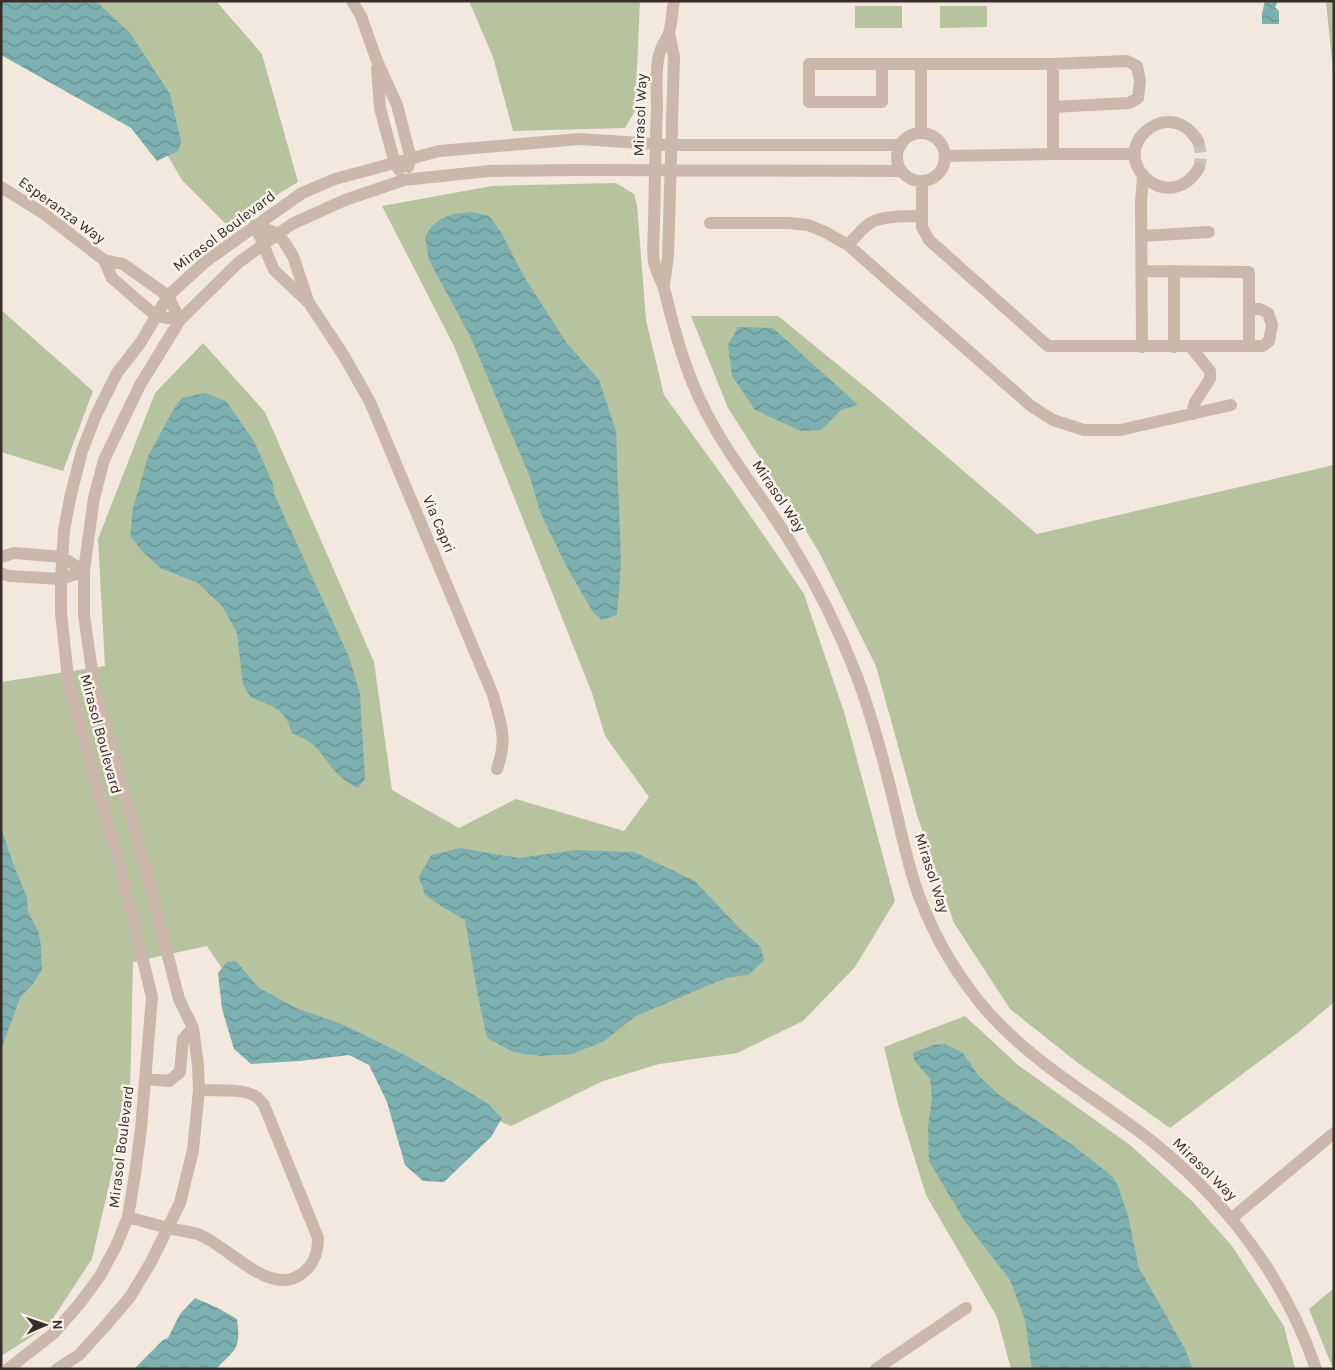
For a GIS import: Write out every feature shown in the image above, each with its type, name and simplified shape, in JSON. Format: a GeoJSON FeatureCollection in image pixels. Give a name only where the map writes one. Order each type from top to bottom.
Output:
{"type":"FeatureCollection","features":[{"type":"Feature","properties":{"kind":"street"},"geometry":{"type":"LineString","coordinates":[[352,1],[361,16],[377,61],[397,105],[411,159],[404,180]]}},
{"type":"Feature","properties":{"kind":"street","name":"Mirasol Way"},"geometry":{"type":"LineString","coordinates":[[674,1],[668,33],[659,55],[655,144],[654,262],[664,288],[676,336],[693,384],[706,413],[721,440],[793,546],[821,596],[852,665],[870,713],[918,893],[930,922],[947,956],[964,982],[1009,1034],[1033,1055],[1144,1135],[1204,1188],[1232,1218],[1262,1259],[1280,1288],[1299,1325],[1316,1369]]}},
{"type":"Feature","properties":{"kind":"street","name":"Mirasol Way"},"geometry":{"type":"LineString","coordinates":[[664,288],[668,256],[674,57],[668,33]]}},
{"type":"Feature","properties":{"kind":"street"},"geometry":{"type":"LineString","coordinates":[[377,61],[380,108],[395,164],[404,180]]}},
{"type":"Feature","properties":{"kind":"street"},"geometry":{"type":"LineString","coordinates":[[882,64],[882,102],[809,102],[809,64],[882,64],[1053,64],[1127,61],[1136,66],[1140,81],[1138,98],[1129,103],[1053,107]]}},
{"type":"Feature","properties":{"kind":"street"},"geometry":{"type":"LineString","coordinates":[[921,64],[921,133]]}},
{"type":"Feature","properties":{"kind":"street"},"geometry":{"type":"LineString","coordinates":[[1053,64],[1053,154]]}},
{"type":"Feature","properties":{"kind":"street"},"geometry":{"type":"LineString","coordinates":[[1198,142],[1186,126],[1167,122],[1149,128],[1141,136],[1135,154],[1143,177],[1152,184],[1163,188],[1175,188],[1185,184],[1193,178],[1199,168]]}},
{"type":"Feature","properties":{"kind":"street"},"geometry":{"type":"LineString","coordinates":[[921,133],[934,137],[940,142],[945,156],[944,163],[936,176],[922,181],[907,176],[902,171],[898,158],[900,145],[909,136],[921,133]]}},
{"type":"Feature","properties":{"kind":"street","name":"Mirasol Boulevard"},"geometry":{"type":"LineString","coordinates":[[8,1369],[54,1333],[80,1303],[100,1276],[128,1218],[141,1129],[152,997],[120,867],[69,686],[61,613],[61,579],[64,530],[82,451],[96,415],[117,373],[140,342],[168,296],[205,262],[302,193],[334,179],[395,164],[439,150],[580,139],[671,145],[900,145]]}},
{"type":"Feature","properties":{"kind":"street"},"geometry":{"type":"LineString","coordinates":[[945,156],[1135,154]]}},
{"type":"Feature","properties":{"kind":"street","name":"Mirasol Boulevard"},"geometry":{"type":"LineString","coordinates":[[57,1369],[79,1355],[130,1296],[151,1262],[180,1203],[184,1180],[193,1150],[199,1090],[193,1028],[179,999],[143,859],[94,685],[84,614],[84,571],[94,498],[104,460],[140,386],[180,320],[238,263],[292,224],[345,200],[404,180],[489,171],[902,171]]}},
{"type":"Feature","properties":{"kind":"street"},"geometry":{"type":"LineString","coordinates":[[1142,347],[1141,203],[1143,177]]}},
{"type":"Feature","properties":{"kind":"street"},"geometry":{"type":"LineString","coordinates":[[922,181],[922,227],[929,240],[1048,346],[1263,346],[1269,341],[1272,325],[1268,313],[1260,309],[1249,309]]}},
{"type":"Feature","properties":{"kind":"street","name":"Esperanza Way"},"geometry":{"type":"LineString","coordinates":[[1,187],[43,213],[104,260],[123,264],[168,296],[180,320]]}},
{"type":"Feature","properties":{"kind":"street"},"geometry":{"type":"LineString","coordinates":[[848,246],[874,221],[891,217],[922,216]]}},
{"type":"Feature","properties":{"kind":"street"},"geometry":{"type":"LineString","coordinates":[[710,223],[789,223],[808,225],[825,232],[848,246],[1031,406],[1053,420],[1084,430],[1120,430],[1231,405]]}},
{"type":"Feature","properties":{"kind":"street"},"geometry":{"type":"LineString","coordinates":[[255,226],[279,234]]}},
{"type":"Feature","properties":{"kind":"street","name":"Via Capri"},"geometry":{"type":"LineString","coordinates":[[255,226],[274,270],[309,303],[344,356],[370,402],[493,695],[503,736],[503,752],[497,769]]}},
{"type":"Feature","properties":{"kind":"street"},"geometry":{"type":"LineString","coordinates":[[1141,236],[1209,232]]}},
{"type":"Feature","properties":{"kind":"street","name":"Via Capri"},"geometry":{"type":"LineString","coordinates":[[279,234],[293,256],[309,303]]}},
{"type":"Feature","properties":{"kind":"street","name":"Esperanza Way"},"geometry":{"type":"LineString","coordinates":[[104,260],[112,278],[156,316]]}},
{"type":"Feature","properties":{"kind":"street"},"geometry":{"type":"LineString","coordinates":[[1142,271],[1249,272],[1250,346]]}},
{"type":"Feature","properties":{"kind":"street"},"geometry":{"type":"LineString","coordinates":[[1174,272],[1174,347]]}},
{"type":"Feature","properties":{"kind":"street"},"geometry":{"type":"LineString","coordinates":[[156,316],[180,320]]}},
{"type":"Feature","properties":{"kind":"street"},"geometry":{"type":"LineString","coordinates":[[1190,346],[1210,371],[1210,379],[1195,402],[1192,414]]}},
{"type":"Feature","properties":{"kind":"street"},"geometry":{"type":"LineString","coordinates":[[1,557],[14,553],[62,557],[84,571]]}},
{"type":"Feature","properties":{"kind":"street"},"geometry":{"type":"LineString","coordinates":[[1,573],[9,576],[61,579],[84,571]]}},
{"type":"Feature","properties":{"kind":"street"},"geometry":{"type":"LineString","coordinates":[[145,1079],[169,1081],[180,1072],[182,1039],[193,1028]]}},
{"type":"Feature","properties":{"kind":"street"},"geometry":{"type":"LineString","coordinates":[[128,1218],[200,1235],[261,1274],[277,1281],[290,1280],[300,1276],[310,1267],[318,1252],[318,1238],[264,1105],[257,1097],[249,1094],[199,1090]]}},
{"type":"Feature","properties":{"kind":"street"},"geometry":{"type":"LineString","coordinates":[[1232,1218],[1334,1134]]}},
{"type":"Feature","properties":{"kind":"street"},"geometry":{"type":"LineString","coordinates":[[876,1369],[966,1308]]}},
{"type":"Feature","properties":{"kind":"green space"},"geometry":{"type":"Polygon","coordinates":[[[1,1],[216,1],[262,54],[298,182],[227,225],[182,180],[106,52],[1,1]]]}},
{"type":"Feature","properties":{"kind":"green space"},"geometry":{"type":"Polygon","coordinates":[[[469,1],[640,1],[635,111],[625,128],[513,131],[493,57],[469,1]]]}},
{"type":"Feature","properties":{"kind":"green space"},"geometry":{"type":"Polygon","coordinates":[[[1326,1],[1334,1],[1334,82],[1326,1]]]}},
{"type":"Feature","properties":{"kind":"green space"},"geometry":{"type":"Polygon","coordinates":[[[855,6],[902,6],[902,28],[855,28],[855,6]]]}},
{"type":"Feature","properties":{"kind":"green space"},"geometry":{"type":"Polygon","coordinates":[[[940,6],[987,6],[987,27],[940,28],[940,6]]]}},
{"type":"Feature","properties":{"kind":"green space"},"geometry":{"type":"Polygon","coordinates":[[[616,183],[634,194],[637,205],[646,320],[664,395],[804,594],[845,715],[895,901],[855,967],[803,1021],[737,1053],[659,1064],[603,1081],[511,1126],[458,1105],[237,991],[207,946],[133,962],[130,1094],[92,1259],[48,1326],[1,1356],[1,682],[105,666],[98,539],[155,393],[203,343],[265,412],[374,662],[392,790],[459,828],[516,799],[624,831],[649,797],[605,736],[592,693],[454,346],[382,206],[492,186],[616,183]]]}},
{"type":"Feature","properties":{"kind":"green space"},"geometry":{"type":"Polygon","coordinates":[[[1,310],[93,391],[63,471],[1,452],[1,310]]]}},
{"type":"Feature","properties":{"kind":"green space"},"geometry":{"type":"Polygon","coordinates":[[[691,316],[778,316],[875,395],[1037,534],[1334,465],[1334,1002],[1300,1031],[1170,1128],[1078,1063],[1010,1009],[954,923],[917,815],[876,666],[818,550],[728,408],[691,316]]]}},
{"type":"Feature","properties":{"kind":"green space"},"geometry":{"type":"Polygon","coordinates":[[[965,1016],[1018,1065],[1130,1145],[1193,1202],[1232,1246],[1284,1326],[1295,1369],[1011,1369],[997,1317],[926,1195],[899,1108],[884,1047],[965,1016]]]}},
{"type":"Feature","properties":{"kind":"green space"},"geometry":{"type":"Polygon","coordinates":[[[1334,1288],[1334,1369],[1333,1369],[1309,1309],[1334,1288]]]}},
{"type":"Feature","properties":{"kind":"water"},"geometry":{"type":"Polygon","coordinates":[[[1,1],[95,1],[99,4],[130,33],[170,94],[181,141],[178,151],[157,161],[131,128],[1,55],[1,1]]]}},
{"type":"Feature","properties":{"kind":"water"},"geometry":{"type":"Polygon","coordinates":[[[1265,1],[1278,1],[1275,7],[1279,11],[1279,24],[1262,24],[1265,1]]]}},
{"type":"Feature","properties":{"kind":"water"},"geometry":{"type":"Polygon","coordinates":[[[472,212],[489,216],[501,232],[523,275],[566,342],[599,380],[616,431],[621,562],[617,615],[602,620],[593,612],[569,571],[540,512],[530,477],[471,338],[429,260],[425,237],[431,227],[441,219],[453,214],[472,212]]]}},
{"type":"Feature","properties":{"kind":"water"},"geometry":{"type":"Polygon","coordinates":[[[738,327],[773,328],[858,405],[841,410],[821,430],[801,431],[755,410],[732,376],[728,345],[738,327]]]}},
{"type":"Feature","properties":{"kind":"water"},"geometry":{"type":"Polygon","coordinates":[[[205,393],[226,401],[254,441],[273,484],[274,494],[349,657],[360,694],[365,779],[358,788],[339,776],[314,745],[292,733],[286,719],[278,710],[266,703],[251,698],[243,684],[237,633],[223,607],[198,583],[160,568],[130,536],[133,509],[148,456],[182,398],[205,393]]]}},
{"type":"Feature","properties":{"kind":"water"},"geometry":{"type":"Polygon","coordinates":[[[1,828],[27,897],[28,912],[38,931],[42,970],[20,998],[1,1050],[1,828]]]}},
{"type":"Feature","properties":{"kind":"water"},"geometry":{"type":"Polygon","coordinates":[[[460,848],[519,858],[576,850],[634,852],[695,881],[740,929],[760,946],[764,960],[748,975],[726,978],[636,1016],[604,1041],[572,1054],[540,1056],[513,1052],[487,1038],[465,920],[425,895],[419,877],[431,855],[460,848]]]}},
{"type":"Feature","properties":{"kind":"water"},"geometry":{"type":"Polygon","coordinates":[[[236,961],[259,988],[296,1008],[344,1025],[405,1055],[487,1103],[502,1118],[491,1137],[444,1182],[423,1181],[405,1165],[387,1102],[369,1065],[349,1055],[251,1064],[234,1049],[222,1009],[218,973],[227,962],[236,961]]]}},
{"type":"Feature","properties":{"kind":"water"},"geometry":{"type":"Polygon","coordinates":[[[945,1044],[963,1053],[978,1075],[998,1094],[1075,1147],[1112,1176],[1118,1186],[1128,1216],[1139,1268],[1184,1347],[1193,1369],[1032,1369],[1025,1320],[1010,1280],[964,1220],[929,1161],[928,1127],[932,1098],[930,1079],[914,1060],[913,1053],[933,1045],[945,1044]]]}},
{"type":"Feature","properties":{"kind":"water"},"geometry":{"type":"Polygon","coordinates":[[[195,1298],[237,1319],[238,1337],[236,1348],[216,1369],[134,1369],[163,1340],[168,1338],[180,1314],[195,1298]]]}},
{"type":"Feature","properties":{"kind":"tunnel"},"geometry":{"type":"LineString","coordinates":[[1198,141],[1201,154],[1199,168]]}}]}
